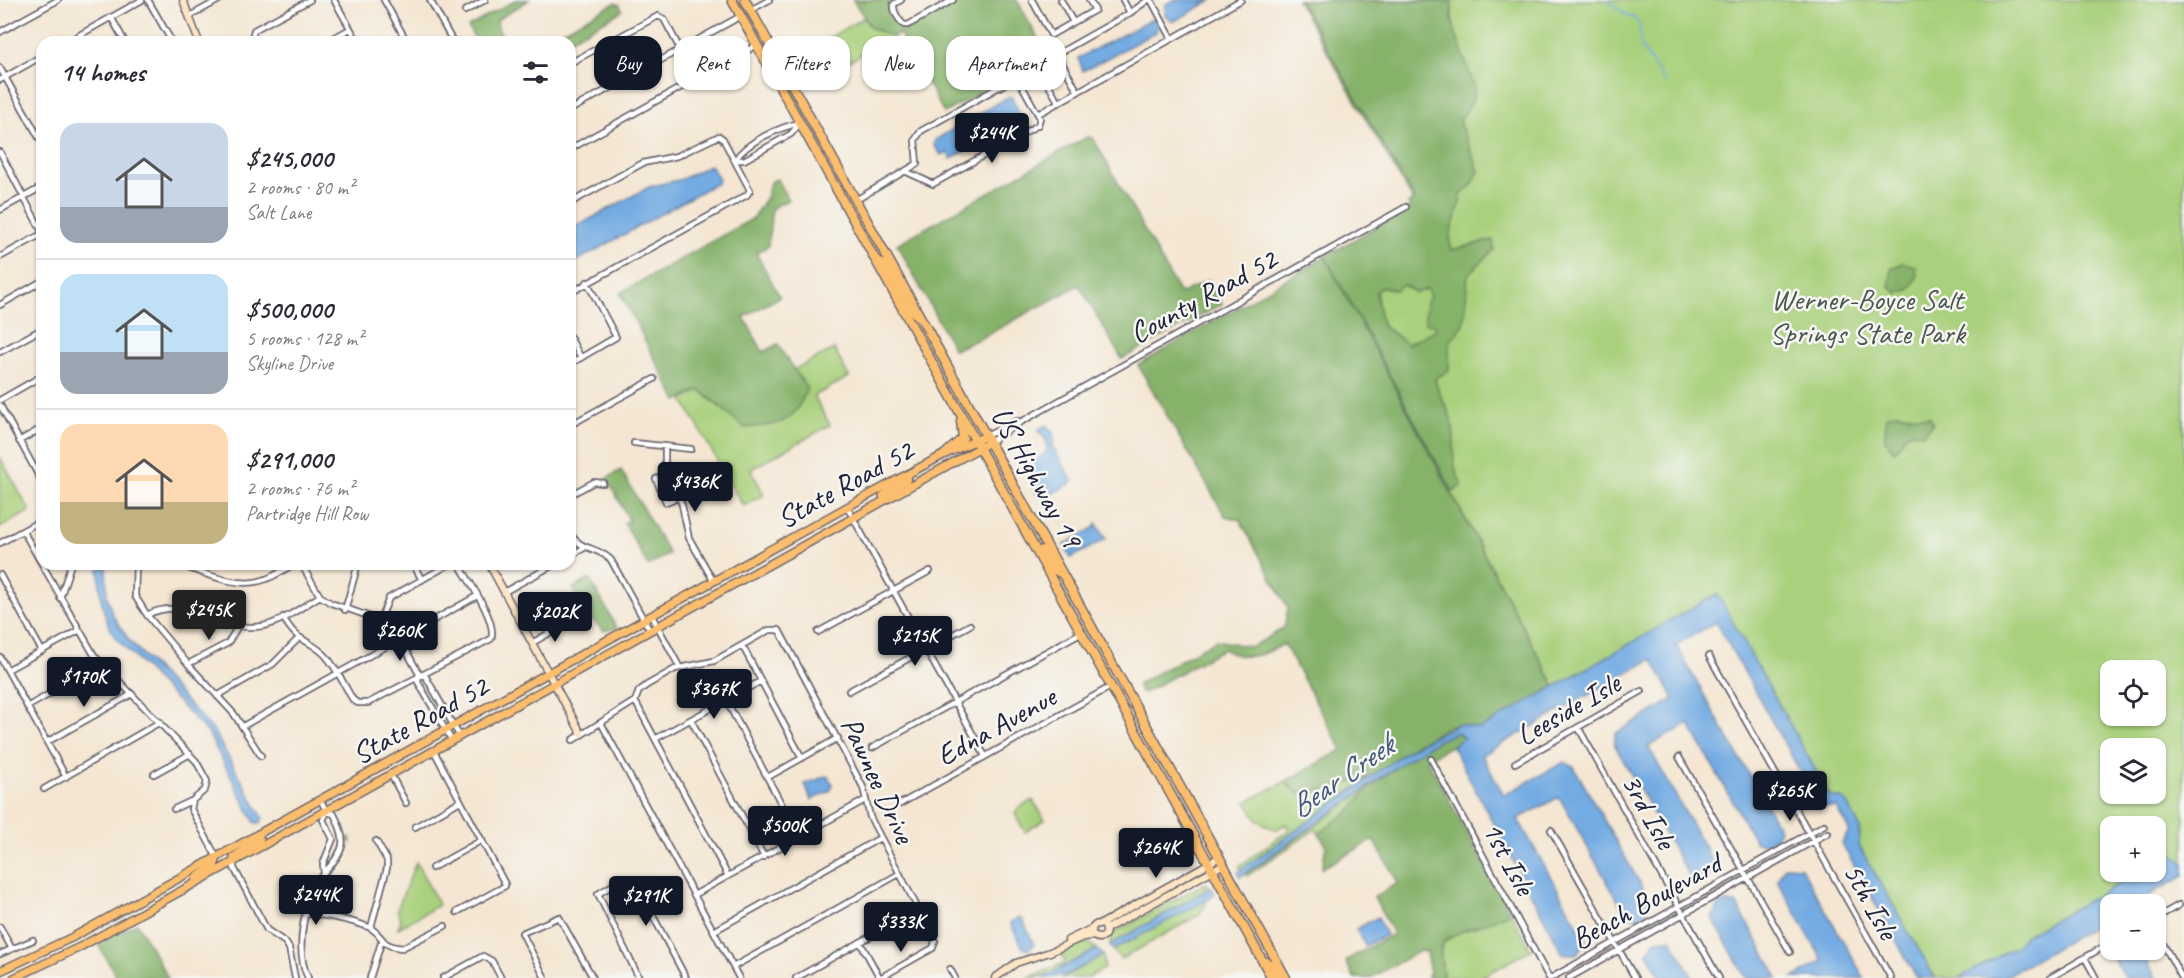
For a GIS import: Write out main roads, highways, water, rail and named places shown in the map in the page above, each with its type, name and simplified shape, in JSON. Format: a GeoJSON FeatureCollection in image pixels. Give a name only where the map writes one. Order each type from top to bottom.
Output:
{"type":"FeatureCollection","features":[{"type":"Feature","properties":{"kind":"highway","name":"US Highway 19"},"geometry":{"type":"LineString","coordinates":[[732,0],[762,55]]}},
{"type":"Feature","properties":{"kind":"highway"},"geometry":{"type":"LineString","coordinates":[[737,0],[743,8],[751,10]]}},
{"type":"Feature","properties":{"kind":"highway","name":"US Highway 19"},"geometry":{"type":"LineString","coordinates":[[745,0],[765,36]]}},
{"type":"Feature","properties":{"kind":"highway"},"geometry":{"type":"LineString","coordinates":[[741,16],[750,21],[762,41]]}},
{"type":"Feature","properties":{"kind":"highway","name":"US Highway 19"},"geometry":{"type":"LineString","coordinates":[[781,90],[1272,978]]}},
{"type":"Feature","properties":{"kind":"highway"},"geometry":{"type":"LineString","coordinates":[[787,90],[792,98],[802,102]]}},
{"type":"Feature","properties":{"kind":"highway","name":"US Highway 19"},"geometry":{"type":"LineString","coordinates":[[795,90],[1286,978]]}},
{"type":"Feature","properties":{"kind":"highway"},"geometry":{"type":"LineString","coordinates":[[800,123],[810,129],[836,175],[848,184]]}},
{"type":"Feature","properties":{"kind":"highway"},"geometry":{"type":"LineString","coordinates":[[837,191],[849,200],[871,239],[882,247]]}},
{"type":"Feature","properties":{"kind":"highway"},"geometry":{"type":"LineString","coordinates":[[874,258],[884,263],[910,309],[921,318]]}},
{"type":"Feature","properties":{"kind":"highway"},"geometry":{"type":"LineString","coordinates":[[945,454],[963,438],[959,411]]}},
{"type":"Feature","properties":{"kind":"highway"},"geometry":{"type":"LineString","coordinates":[[1029,537],[1038,544],[1053,568],[1063,574]]}},
{"type":"Feature","properties":{"kind":"highway"},"geometry":{"type":"LineString","coordinates":[[1050,576],[1060,581],[1078,612],[1096,633]]}},
{"type":"Feature","properties":{"kind":"highway"},"geometry":{"type":"LineString","coordinates":[[1112,686],[1121,691],[1157,756],[1169,766]]}},
{"type":"Feature","properties":{"kind":"highway"},"geometry":{"type":"LineString","coordinates":[[1263,961],[1270,964],[1279,978]]}},
{"type":"Feature","properties":{"kind":"main road","name":"State Road 52"},"geometry":{"type":"LineString","coordinates":[[14,978],[80,946],[326,812],[868,510],[988,439]]}},
{"type":"Feature","properties":{"kind":"main road","name":"State Road 52"},"geometry":{"type":"LineString","coordinates":[[0,973],[73,937],[321,801],[847,507],[945,454],[977,444]]}},
{"type":"Feature","properties":{"kind":"main road"},"geometry":{"type":"LineString","coordinates":[[868,510],[875,501],[906,481],[908,474]]}},
{"type":"Feature","properties":{"kind":"main road"},"geometry":{"type":"LineString","coordinates":[[234,862],[239,853],[286,820]]}},
{"type":"Feature","properties":{"kind":"main road"},"geometry":{"type":"LineString","coordinates":[[170,897],[214,866],[217,858]]}},
{"type":"Feature","properties":{"kind":"water"},"geometry":{"type":"Polygon","coordinates":[[[1174,0],[1212,0],[1173,22],[1165,15],[1166,4],[1174,0]]]}},
{"type":"Feature","properties":{"kind":"water"},"geometry":{"type":"Polygon","coordinates":[[[1154,18],[1158,25],[1156,32],[1083,71],[1078,58],[1154,18]]]}},
{"type":"Feature","properties":{"kind":"water"},"geometry":{"type":"Polygon","coordinates":[[[1009,96],[1012,97],[1022,119],[951,159],[947,152],[941,155],[934,145],[935,140],[1009,96]]]}},
{"type":"Feature","properties":{"kind":"water"},"geometry":{"type":"Polygon","coordinates":[[[710,165],[719,179],[718,182],[576,262],[576,227],[649,187],[682,179],[710,165]]]}},
{"type":"Feature","properties":{"kind":"water"},"geometry":{"type":"Polygon","coordinates":[[[1045,425],[1052,432],[1053,447],[1073,482],[1045,498],[1038,496],[1024,470],[1047,451],[1046,440],[1038,430],[1045,425]]]}},
{"type":"Feature","properties":{"kind":"water"},"geometry":{"type":"Polygon","coordinates":[[[1096,523],[1106,539],[1071,558],[1064,545],[1095,527],[1096,523]]]}},
{"type":"Feature","properties":{"kind":"water"},"geometry":{"type":"Polygon","coordinates":[[[99,570],[106,570],[107,595],[112,614],[129,640],[213,730],[263,818],[260,823],[255,823],[208,733],[114,636],[106,619],[99,570]]]}},
{"type":"Feature","properties":{"kind":"water"},"geometry":{"type":"Polygon","coordinates":[[[1717,594],[1830,796],[1844,799],[1860,827],[1859,846],[1935,978],[1917,978],[1842,844],[1849,830],[1836,807],[1820,807],[1716,622],[1676,645],[1780,830],[1772,844],[1756,843],[1689,724],[1648,746],[1715,866],[1707,880],[1691,880],[1614,744],[1616,733],[1674,699],[1652,659],[1482,755],[1504,795],[1564,762],[1574,767],[1651,903],[1642,917],[1627,917],[1559,797],[1518,819],[1586,940],[1577,954],[1563,954],[1452,746],[1464,738],[1457,732],[1436,741],[1403,762],[1240,877],[1238,872],[1413,747],[1458,724],[1480,729],[1717,594]]]}},
{"type":"Feature","properties":{"kind":"water"},"geometry":{"type":"Polygon","coordinates":[[[827,776],[833,784],[830,791],[811,800],[805,784],[827,776]]]}},
{"type":"Feature","properties":{"kind":"water"},"geometry":{"type":"Polygon","coordinates":[[[2172,854],[2184,863],[2184,876],[2151,894],[2101,894],[2123,882],[2166,882],[2166,857],[2172,854]]]}},
{"type":"Feature","properties":{"kind":"water"},"geometry":{"type":"Polygon","coordinates":[[[1785,866],[1801,867],[1864,978],[1793,978],[1823,961],[1777,880],[1785,866]]]}},
{"type":"Feature","properties":{"kind":"water"},"geometry":{"type":"Polygon","coordinates":[[[1212,887],[1215,894],[1209,899],[1113,950],[1110,945],[1212,887]]]}},
{"type":"Feature","properties":{"kind":"water"},"geometry":{"type":"Polygon","coordinates":[[[2100,894],[2100,923],[2003,978],[1959,978],[2017,946],[2024,936],[2100,894]]]}},
{"type":"Feature","properties":{"kind":"water"},"geometry":{"type":"Polygon","coordinates":[[[1720,903],[1736,903],[1778,978],[1746,978],[1712,917],[1720,903]]]}},
{"type":"Feature","properties":{"kind":"water"},"geometry":{"type":"Polygon","coordinates":[[[1018,917],[1023,920],[1034,945],[1028,950],[1023,948],[1010,923],[1018,917]]]}},
{"type":"Feature","properties":{"kind":"water"},"geometry":{"type":"Polygon","coordinates":[[[1378,917],[1386,935],[1365,946],[1356,929],[1378,917]]]}},
{"type":"Feature","properties":{"kind":"water"},"geometry":{"type":"Polygon","coordinates":[[[1671,939],[1693,978],[1661,978],[1647,953],[1655,940],[1671,939]]]}},
{"type":"Feature","properties":{"kind":"water"},"geometry":{"type":"Polygon","coordinates":[[[1097,949],[1103,955],[1081,968],[1060,976],[1043,978],[1097,949]]]}},
{"type":"Feature","properties":{"kind":"water"},"geometry":{"type":"Polygon","coordinates":[[[2115,960],[2146,960],[2156,978],[2125,978],[2115,960]]]}},
{"type":"Feature","properties":{"kind":"waterway"},"geometry":{"type":"LineString","coordinates":[[1607,0],[1625,14],[1636,19],[1640,28],[1641,47],[1665,82]]}},
{"type":"Feature","properties":{"kind":"park label","name":"Werner-Boyce Salt Springs State Park"},"geometry":{"type":"Point","coordinates":[1867,316]}},
{"type":"Feature","properties":{"kind":"water label","name":"Bear Creek"},"geometry":{"type":"Point","coordinates":[1341,776]}}]}
